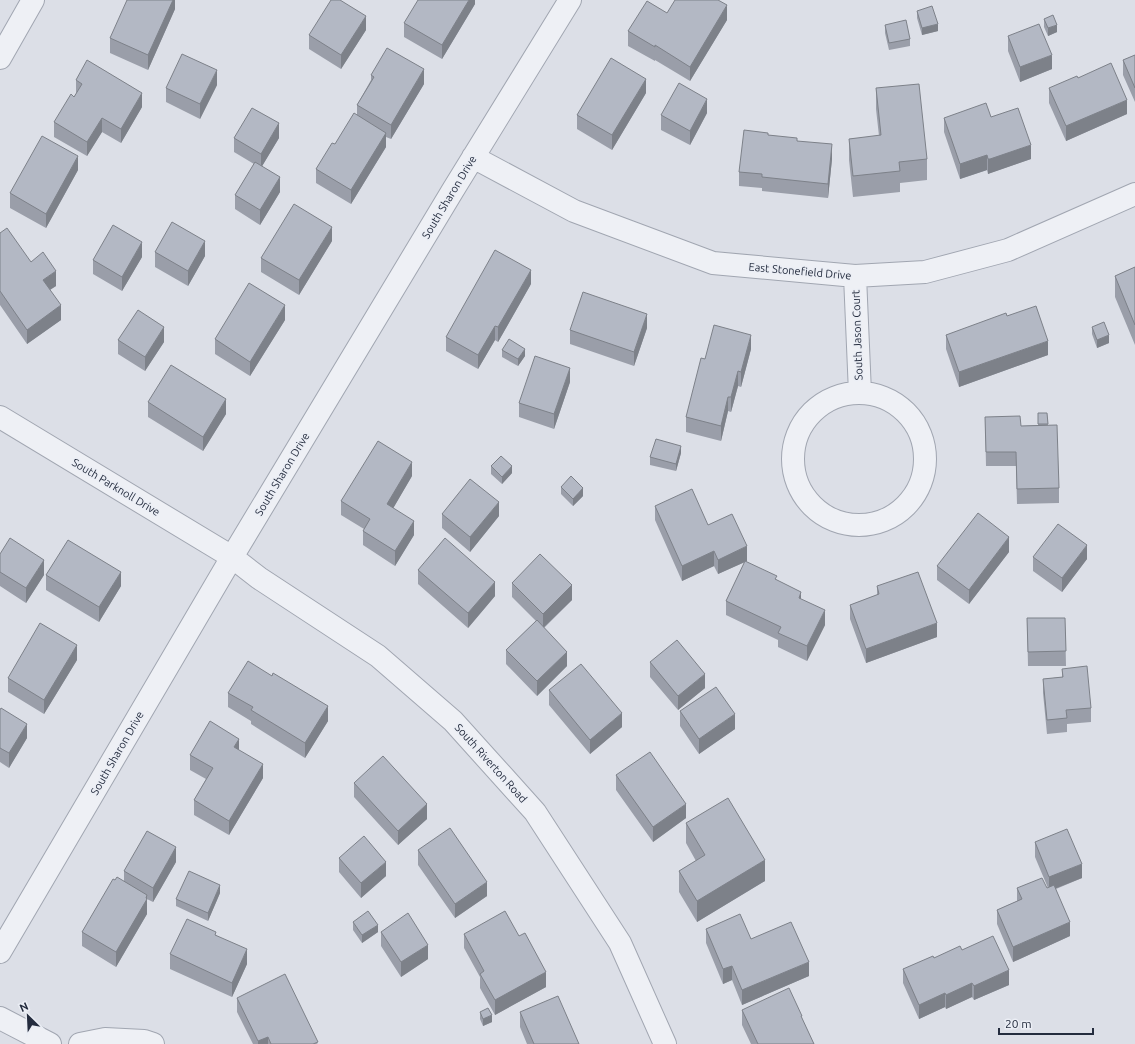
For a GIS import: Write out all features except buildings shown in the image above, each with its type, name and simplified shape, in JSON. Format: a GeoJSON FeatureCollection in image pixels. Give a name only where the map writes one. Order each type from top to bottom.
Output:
{"type":"FeatureCollection","features":[{"type":"Feature","properties":{"kind":"street"},"geometry":{"type":"LineString","coordinates":[[0,58],[33,0]]}},
{"type":"Feature","properties":{"kind":"street","name":"South Sharon Drive"},"geometry":{"type":"LineString","coordinates":[[0,952],[232,557],[570,0]]}},
{"type":"Feature","properties":{"kind":"street","name":"East Stonefield Drive"},"geometry":{"type":"LineString","coordinates":[[474,157],[574,211],[713,263],[854,276],[925,272],[1008,250],[1135,194]]}},
{"type":"Feature","properties":{"kind":"street","name":"South Jason Court"},"geometry":{"type":"LineString","coordinates":[[854,276],[860,393]]}},
{"type":"Feature","properties":{"kind":"street","name":"South Jason Court"},"geometry":{"type":"LineString","coordinates":[[860,393],[882,397],[901,408],[916,425],[924,446],[924,468],[918,489],[914,495],[905,507],[886,520],[865,526],[842,524],[823,515],[807,501],[796,483],[792,462],[795,440],[804,421],[820,406],[838,396],[860,393]]}},
{"type":"Feature","properties":{"kind":"street","name":"South Parknoll Drive"},"geometry":{"type":"LineString","coordinates":[[0,416],[232,557]]}},
{"type":"Feature","properties":{"kind":"street","name":"South Riverton Road"},"geometry":{"type":"LineString","coordinates":[[232,557],[259,578],[378,656],[453,721],[535,812],[620,943],[666,1044]]}},
{"type":"Feature","properties":{"kind":"street"},"geometry":{"type":"LineString","coordinates":[[0,1018],[50,1044]]}},
{"type":"Feature","properties":{"kind":"street"},"geometry":{"type":"LineString","coordinates":[[80,1044],[105,1039],[144,1041],[153,1044]]}}]}
